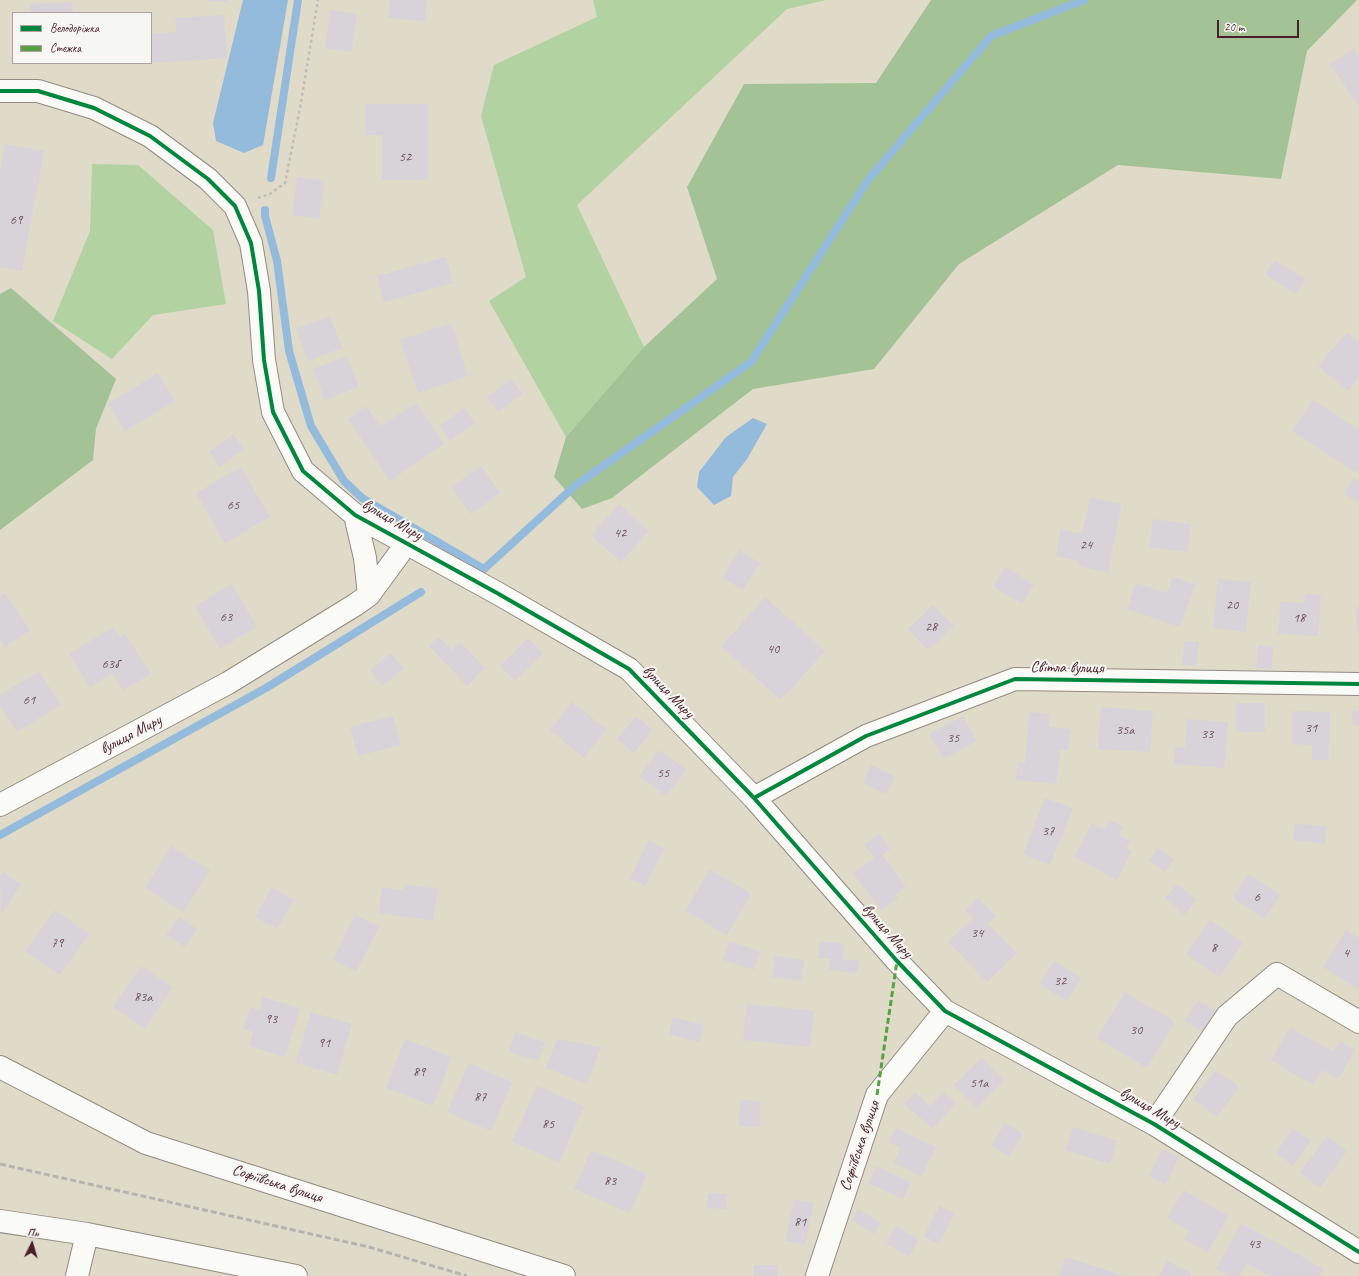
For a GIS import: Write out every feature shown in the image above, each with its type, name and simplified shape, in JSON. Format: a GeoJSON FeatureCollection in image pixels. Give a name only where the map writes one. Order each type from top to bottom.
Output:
{"type":"FeatureCollection","features":[{"type":"Feature","properties":{"kind":"street","name":"вулиця Миру"},"geometry":{"type":"LineString","coordinates":[[0,91],[38,91],[94,108],[150,136],[208,179],[235,206],[251,243],[259,291],[264,360],[273,412],[303,471],[355,515],[498,593],[629,669],[754,798],[897,962],[945,1011],[1154,1124],[1359,1252]]}},
{"type":"Feature","properties":{"kind":"street"},"geometry":{"type":"LineString","coordinates":[[355,515],[366,558],[369,595]]}},
{"type":"Feature","properties":{"kind":"street","name":"вулиця Миру"},"geometry":{"type":"LineString","coordinates":[[0,805],[228,683],[355,605],[369,595],[407,543]]}},
{"type":"Feature","properties":{"kind":"street","name":"Світла вулиця"},"geometry":{"type":"LineString","coordinates":[[754,798],[866,736],[1015,679],[1359,684]]}},
{"type":"Feature","properties":{"kind":"street"},"geometry":{"type":"LineString","coordinates":[[1154,1124],[1227,1016],[1276,974],[1359,1022]]}},
{"type":"Feature","properties":{"kind":"street","name":"Софіївська вулиця"},"geometry":{"type":"LineString","coordinates":[[817,1276],[877,1095],[945,1011]]}},
{"type":"Feature","properties":{"kind":"street","name":"Софіївська вулиця"},"geometry":{"type":"LineString","coordinates":[[0,1068],[146,1143],[564,1276]]}},
{"type":"Feature","properties":{"kind":"street"},"geometry":{"type":"LineString","coordinates":[[0,1221],[87,1234],[296,1276]]}},
{"type":"Feature","properties":{"kind":"street"},"geometry":{"type":"LineString","coordinates":[[77,1276],[87,1234]]}},
{"type":"Feature","properties":{"kind":"path"},"geometry":{"type":"LineString","coordinates":[[235,206],[270,194],[285,183],[300,108],[318,0]]}},
{"type":"Feature","properties":{"kind":"green space"},"geometry":{"type":"Polygon","coordinates":[[[593,0],[826,0],[787,9],[577,205],[644,347],[566,437],[489,301],[526,277],[481,116],[494,65],[597,17],[593,0]]]}},
{"type":"Feature","properties":{"kind":"green space"},"geometry":{"type":"Polygon","coordinates":[[[931,0],[1357,0],[1307,51],[1281,179],[1118,165],[959,264],[874,369],[753,389],[612,498],[582,509],[554,477],[566,437],[644,347],[717,279],[687,187],[744,84],[876,83],[931,0]]]}},
{"type":"Feature","properties":{"kind":"green space"},"geometry":{"type":"Polygon","coordinates":[[[92,164],[138,165],[213,230],[226,304],[153,315],[112,359],[53,321],[90,231],[92,164]]]}},
{"type":"Feature","properties":{"kind":"green space"},"geometry":{"type":"Polygon","coordinates":[[[11,288],[116,379],[96,429],[93,460],[0,530],[0,294],[11,288]]]}},
{"type":"Feature","properties":{"kind":"water"},"geometry":{"type":"Polygon","coordinates":[[[243,0],[288,0],[263,145],[244,153],[216,141],[213,123],[243,0]]]}},
{"type":"Feature","properties":{"kind":"water"},"geometry":{"type":"Polygon","coordinates":[[[753,418],[767,424],[747,459],[733,477],[731,496],[714,505],[697,487],[699,472],[726,437],[753,418]]]}},
{"type":"Feature","properties":{"kind":"building"},"geometry":{"type":"Polygon","coordinates":[[[227,0],[227,2],[208,1],[227,0]]]}},
{"type":"Feature","properties":{"kind":"building"},"geometry":{"type":"Polygon","coordinates":[[[390,0],[427,0],[425,21],[388,18],[390,0]]]}},
{"type":"Feature","properties":{"kind":"building"},"geometry":{"type":"Polygon","coordinates":[[[72,2],[73,12],[31,12],[30,4],[72,2]]]}},
{"type":"Feature","properties":{"kind":"building"},"geometry":{"type":"Polygon","coordinates":[[[330,10],[357,14],[352,52],[325,48],[330,10]]]}},
{"type":"Feature","properties":{"kind":"building"},"geometry":{"type":"Polygon","coordinates":[[[224,15],[227,58],[152,63],[152,34],[176,32],[175,18],[224,15]]]}},
{"type":"Feature","properties":{"kind":"building"},"geometry":{"type":"Polygon","coordinates":[[[1353,49],[1359,58],[1359,107],[1330,64],[1353,49]]]}},
{"type":"Feature","properties":{"kind":"building"},"geometry":{"type":"Polygon","coordinates":[[[365,104],[428,104],[428,180],[382,180],[382,135],[365,135],[365,104]]]}},
{"type":"Feature","properties":{"kind":"building"},"geometry":{"type":"Polygon","coordinates":[[[5,144],[44,151],[22,271],[0,267],[0,173],[5,144]]]}},
{"type":"Feature","properties":{"kind":"building"},"geometry":{"type":"Polygon","coordinates":[[[297,177],[325,181],[319,219],[292,215],[297,177]]]}},
{"type":"Feature","properties":{"kind":"building"},"geometry":{"type":"Polygon","coordinates":[[[446,257],[453,283],[384,302],[377,276],[446,257]]]}},
{"type":"Feature","properties":{"kind":"building"},"geometry":{"type":"Polygon","coordinates":[[[1275,260],[1305,279],[1296,294],[1265,274],[1275,260]]]}},
{"type":"Feature","properties":{"kind":"building"},"geometry":{"type":"Polygon","coordinates":[[[330,316],[342,348],[308,361],[296,329],[330,316]]]}},
{"type":"Feature","properties":{"kind":"building"},"geometry":{"type":"Polygon","coordinates":[[[451,323],[468,376],[418,393],[400,340],[451,323]]]}},
{"type":"Feature","properties":{"kind":"building"},"geometry":{"type":"Polygon","coordinates":[[[1347,332],[1359,342],[1359,377],[1348,391],[1318,366],[1347,332]]]}},
{"type":"Feature","properties":{"kind":"building"},"geometry":{"type":"Polygon","coordinates":[[[347,356],[359,387],[325,400],[313,369],[347,356]]]}},
{"type":"Feature","properties":{"kind":"building"},"geometry":{"type":"Polygon","coordinates":[[[158,373],[175,401],[125,431],[108,404],[158,373]]]}},
{"type":"Feature","properties":{"kind":"building"},"geometry":{"type":"Polygon","coordinates":[[[511,379],[523,394],[498,412],[487,397],[511,379]]]}},
{"type":"Feature","properties":{"kind":"building"},"geometry":{"type":"Polygon","coordinates":[[[1313,400],[1359,430],[1359,469],[1356,473],[1292,431],[1313,400]]]}},
{"type":"Feature","properties":{"kind":"building"},"geometry":{"type":"Polygon","coordinates":[[[416,403],[444,444],[390,481],[348,419],[366,406],[381,426],[416,403]]]}},
{"type":"Feature","properties":{"kind":"building"},"geometry":{"type":"Polygon","coordinates":[[[464,408],[475,423],[450,441],[439,426],[464,408]]]}},
{"type":"Feature","properties":{"kind":"building"},"geometry":{"type":"Polygon","coordinates":[[[233,434],[244,449],[220,467],[209,452],[233,434]]]}},
{"type":"Feature","properties":{"kind":"building"},"geometry":{"type":"Polygon","coordinates":[[[481,466],[500,493],[471,514],[451,487],[481,466]]]}},
{"type":"Feature","properties":{"kind":"building"},"geometry":{"type":"Polygon","coordinates":[[[241,467],[270,517],[225,543],[196,493],[241,467]]]}},
{"type":"Feature","properties":{"kind":"building"},"geometry":{"type":"Polygon","coordinates":[[[1353,478],[1359,481],[1359,502],[1344,494],[1353,478]]]}},
{"type":"Feature","properties":{"kind":"building"},"geometry":{"type":"Polygon","coordinates":[[[1090,498],[1122,504],[1108,573],[1078,566],[1079,561],[1056,556],[1061,529],[1082,534],[1090,498]]]}},
{"type":"Feature","properties":{"kind":"building"},"geometry":{"type":"Polygon","coordinates":[[[619,504],[649,531],[621,562],[591,535],[619,504]]]}},
{"type":"Feature","properties":{"kind":"building"},"geometry":{"type":"Polygon","coordinates":[[[1153,519],[1191,524],[1187,552],[1149,547],[1153,519]]]}},
{"type":"Feature","properties":{"kind":"building"},"geometry":{"type":"Polygon","coordinates":[[[739,550],[760,563],[743,590],[722,578],[739,550]]]}},
{"type":"Feature","properties":{"kind":"building"},"geometry":{"type":"Polygon","coordinates":[[[1006,567],[1034,585],[1022,604],[993,586],[1006,567]]]}},
{"type":"Feature","properties":{"kind":"building"},"geometry":{"type":"Polygon","coordinates":[[[1173,577],[1195,584],[1180,627],[1127,609],[1136,583],[1167,593],[1173,577]]]}},
{"type":"Feature","properties":{"kind":"building"},"geometry":{"type":"Polygon","coordinates":[[[1218,579],[1251,582],[1246,632],[1213,628],[1218,579]]]}},
{"type":"Feature","properties":{"kind":"building"},"geometry":{"type":"Polygon","coordinates":[[[232,584],[257,627],[220,649],[195,606],[232,584]]]}},
{"type":"Feature","properties":{"kind":"building"},"geometry":{"type":"Polygon","coordinates":[[[5,593],[30,630],[5,647],[0,639],[0,597],[5,593]]]}},
{"type":"Feature","properties":{"kind":"building"},"geometry":{"type":"Polygon","coordinates":[[[1305,594],[1321,595],[1318,636],[1278,634],[1280,602],[1304,603],[1305,594]]]}},
{"type":"Feature","properties":{"kind":"building"},"geometry":{"type":"Polygon","coordinates":[[[765,597],[825,651],[781,700],[721,647],[765,597]]]}},
{"type":"Feature","properties":{"kind":"building"},"geometry":{"type":"Polygon","coordinates":[[[933,605],[954,626],[928,650],[908,629],[933,605]]]}},
{"type":"Feature","properties":{"kind":"building"},"geometry":{"type":"Polygon","coordinates":[[[1356,607],[1359,607],[1359,633],[1357,633],[1356,607]]]}},
{"type":"Feature","properties":{"kind":"building"},"geometry":{"type":"Polygon","coordinates":[[[113,627],[119,637],[125,634],[151,674],[123,690],[112,673],[90,687],[69,654],[113,627]]]}},
{"type":"Feature","properties":{"kind":"building"},"geometry":{"type":"Polygon","coordinates":[[[439,637],[452,650],[460,642],[485,668],[467,686],[429,646],[439,637]]]}},
{"type":"Feature","properties":{"kind":"building"},"geometry":{"type":"Polygon","coordinates":[[[528,638],[543,653],[515,681],[500,666],[528,638]]]}},
{"type":"Feature","properties":{"kind":"building"},"geometry":{"type":"Polygon","coordinates":[[[1184,641],[1199,642],[1196,666],[1182,665],[1184,641]]]}},
{"type":"Feature","properties":{"kind":"building"},"geometry":{"type":"Polygon","coordinates":[[[1258,645],[1273,646],[1272,669],[1256,668],[1258,645]]]}},
{"type":"Feature","properties":{"kind":"building"},"geometry":{"type":"Polygon","coordinates":[[[391,653],[404,669],[382,686],[370,670],[391,653]]]}},
{"type":"Feature","properties":{"kind":"building"},"geometry":{"type":"Polygon","coordinates":[[[39,671],[61,705],[17,732],[0,706],[0,695],[39,671]]]}},
{"type":"Feature","properties":{"kind":"building"},"geometry":{"type":"Polygon","coordinates":[[[572,702],[606,729],[584,758],[550,730],[572,702]]]}},
{"type":"Feature","properties":{"kind":"building"},"geometry":{"type":"Polygon","coordinates":[[[1236,703],[1265,703],[1265,732],[1236,732],[1236,703]]]}},
{"type":"Feature","properties":{"kind":"building"},"geometry":{"type":"Polygon","coordinates":[[[1101,707],[1153,711],[1150,752],[1098,749],[1101,707]]]}},
{"type":"Feature","properties":{"kind":"building"},"geometry":{"type":"Polygon","coordinates":[[[1352,710],[1359,710],[1359,725],[1353,725],[1352,710]]]}},
{"type":"Feature","properties":{"kind":"building"},"geometry":{"type":"Polygon","coordinates":[[[1292,711],[1330,712],[1329,760],[1312,760],[1312,745],[1292,744],[1292,711]]]}},
{"type":"Feature","properties":{"kind":"building"},"geometry":{"type":"Polygon","coordinates":[[[1029,712],[1050,714],[1049,727],[1070,729],[1068,750],[1060,749],[1057,784],[1016,780],[1018,763],[1025,763],[1029,712]]]}},
{"type":"Feature","properties":{"kind":"building"},"geometry":{"type":"Polygon","coordinates":[[[393,716],[401,745],[358,756],[350,727],[393,716]]]}},
{"type":"Feature","properties":{"kind":"building"},"geometry":{"type":"Polygon","coordinates":[[[636,716],[653,730],[634,753],[617,739],[636,716]]]}},
{"type":"Feature","properties":{"kind":"building"},"geometry":{"type":"Polygon","coordinates":[[[963,716],[977,741],[943,759],[929,734],[963,716]]]}},
{"type":"Feature","properties":{"kind":"building"},"geometry":{"type":"Polygon","coordinates":[[[1187,719],[1228,722],[1225,768],[1174,764],[1175,747],[1185,748],[1187,719]]]}},
{"type":"Feature","properties":{"kind":"building"},"geometry":{"type":"Polygon","coordinates":[[[659,750],[686,770],[666,796],[639,776],[659,750]]]}},
{"type":"Feature","properties":{"kind":"building"},"geometry":{"type":"Polygon","coordinates":[[[871,765],[895,777],[886,794],[863,783],[871,765]]]}},
{"type":"Feature","properties":{"kind":"building"},"geometry":{"type":"Polygon","coordinates":[[[1045,798],[1073,808],[1050,865],[1023,854],[1045,798]]]}},
{"type":"Feature","properties":{"kind":"building"},"geometry":{"type":"Polygon","coordinates":[[[1110,820],[1123,827],[1119,835],[1130,841],[1126,848],[1132,851],[1117,880],[1074,857],[1092,823],[1104,830],[1110,820]]]}},
{"type":"Feature","properties":{"kind":"building"},"geometry":{"type":"Polygon","coordinates":[[[1295,823],[1327,827],[1325,844],[1293,840],[1295,823]]]}},
{"type":"Feature","properties":{"kind":"building"},"geometry":{"type":"Polygon","coordinates":[[[879,834],[890,849],[882,855],[906,886],[895,895],[898,898],[881,910],[853,873],[874,858],[864,845],[879,834]]]}},
{"type":"Feature","properties":{"kind":"building"},"geometry":{"type":"Polygon","coordinates":[[[648,841],[664,848],[646,886],[630,879],[648,841]]]}},
{"type":"Feature","properties":{"kind":"building"},"geometry":{"type":"Polygon","coordinates":[[[171,846],[210,870],[184,912],[145,888],[171,846]]]}},
{"type":"Feature","properties":{"kind":"building"},"geometry":{"type":"Polygon","coordinates":[[[1158,848],[1174,859],[1165,872],[1149,860],[1158,848]]]}},
{"type":"Feature","properties":{"kind":"building"},"geometry":{"type":"Polygon","coordinates":[[[710,869],[751,894],[727,935],[685,911],[710,869]]]}},
{"type":"Feature","properties":{"kind":"building"},"geometry":{"type":"Polygon","coordinates":[[[3,872],[21,884],[1,915],[0,876],[3,872]]]}},
{"type":"Feature","properties":{"kind":"building"},"geometry":{"type":"Polygon","coordinates":[[[1248,874],[1280,895],[1265,919],[1233,898],[1248,874]]]}},
{"type":"Feature","properties":{"kind":"building"},"geometry":{"type":"Polygon","coordinates":[[[404,884],[438,889],[433,921],[379,913],[382,887],[403,890],[404,884]]]}},
{"type":"Feature","properties":{"kind":"building"},"geometry":{"type":"Polygon","coordinates":[[[1177,884],[1197,900],[1184,915],[1165,898],[1177,884]]]}},
{"type":"Feature","properties":{"kind":"building"},"geometry":{"type":"Polygon","coordinates":[[[272,887],[294,900],[277,929],[255,917],[272,887]]]}},
{"type":"Feature","properties":{"kind":"building"},"geometry":{"type":"Polygon","coordinates":[[[978,898],[996,916],[988,924],[1017,953],[987,982],[948,942],[973,918],[965,910],[978,898]]]}},
{"type":"Feature","properties":{"kind":"building"},"geometry":{"type":"Polygon","coordinates":[[[55,910],[89,934],[60,975],[25,951],[55,910]]]}},
{"type":"Feature","properties":{"kind":"building"},"geometry":{"type":"Polygon","coordinates":[[[355,915],[379,927],[356,972],[333,960],[355,915]]]}},
{"type":"Feature","properties":{"kind":"building"},"geometry":{"type":"Polygon","coordinates":[[[179,917],[197,929],[185,947],[166,935],[179,917]]]}},
{"type":"Feature","properties":{"kind":"building"},"geometry":{"type":"Polygon","coordinates":[[[1210,920],[1243,943],[1219,977],[1186,954],[1210,920]]]}},
{"type":"Feature","properties":{"kind":"building"},"geometry":{"type":"Polygon","coordinates":[[[1346,930],[1359,938],[1359,985],[1357,989],[1323,967],[1346,930]]]}},
{"type":"Feature","properties":{"kind":"building"},"geometry":{"type":"Polygon","coordinates":[[[729,941],[760,951],[754,970],[723,960],[729,941]]]}},
{"type":"Feature","properties":{"kind":"building"},"geometry":{"type":"Polygon","coordinates":[[[820,941],[844,944],[843,959],[859,960],[858,973],[829,970],[830,959],[818,958],[820,941]]]}},
{"type":"Feature","properties":{"kind":"building"},"geometry":{"type":"Polygon","coordinates":[[[775,956],[804,960],[801,981],[772,977],[775,956]]]}},
{"type":"Feature","properties":{"kind":"building"},"geometry":{"type":"Polygon","coordinates":[[[1054,961],[1081,978],[1067,1001],[1039,984],[1054,961]]]}},
{"type":"Feature","properties":{"kind":"building"},"geometry":{"type":"Polygon","coordinates":[[[141,966],[173,987],[145,1028],[113,1007],[141,966]]]}},
{"type":"Feature","properties":{"kind":"building"},"geometry":{"type":"Polygon","coordinates":[[[1125,992],[1175,1022],[1147,1068],[1097,1038],[1125,992]]]}},
{"type":"Feature","properties":{"kind":"building"},"geometry":{"type":"Polygon","coordinates":[[[263,997],[300,1008],[285,1057],[249,1046],[253,1032],[243,1029],[250,1007],[260,1010],[263,997]]]}},
{"type":"Feature","properties":{"kind":"building"},"geometry":{"type":"Polygon","coordinates":[[[1198,1000],[1217,1012],[1204,1033],[1185,1021],[1198,1000]]]}},
{"type":"Feature","properties":{"kind":"building"},"geometry":{"type":"Polygon","coordinates":[[[747,1004],[814,1011],[810,1047],[743,1040],[747,1004]]]}},
{"type":"Feature","properties":{"kind":"building"},"geometry":{"type":"Polygon","coordinates":[[[311,1012],[352,1024],[337,1075],[296,1063],[311,1012]]]}},
{"type":"Feature","properties":{"kind":"building"},"geometry":{"type":"Polygon","coordinates":[[[673,1017],[704,1025],[699,1042],[669,1034],[673,1017]]]}},
{"type":"Feature","properties":{"kind":"building"},"geometry":{"type":"Polygon","coordinates":[[[1290,1027],[1333,1052],[1340,1041],[1355,1050],[1338,1079],[1322,1070],[1313,1085],[1271,1060],[1290,1027]]]}},
{"type":"Feature","properties":{"kind":"building"},"geometry":{"type":"Polygon","coordinates":[[[515,1032],[545,1042],[539,1061],[509,1052],[515,1032]]]}},
{"type":"Feature","properties":{"kind":"building"},"geometry":{"type":"Polygon","coordinates":[[[405,1039],[452,1057],[433,1106],[386,1088],[405,1039]]]}},
{"type":"Feature","properties":{"kind":"building"},"geometry":{"type":"Polygon","coordinates":[[[557,1039],[601,1047],[587,1084],[546,1068],[557,1039]]]}},
{"type":"Feature","properties":{"kind":"building"},"geometry":{"type":"Polygon","coordinates":[[[981,1058],[1004,1080],[977,1108],[954,1085],[981,1058]]]}},
{"type":"Feature","properties":{"kind":"building"},"geometry":{"type":"Polygon","coordinates":[[[469,1063],[512,1082],[491,1131],[447,1112],[469,1063]]]}},
{"type":"Feature","properties":{"kind":"building"},"geometry":{"type":"Polygon","coordinates":[[[1216,1070],[1239,1087],[1217,1117],[1193,1099],[1216,1070]]]}},
{"type":"Feature","properties":{"kind":"building"},"geometry":{"type":"Polygon","coordinates":[[[537,1086],[584,1106],[559,1162],[512,1142],[537,1086]]]}},
{"type":"Feature","properties":{"kind":"building"},"geometry":{"type":"Polygon","coordinates":[[[943,1091],[956,1103],[933,1129],[904,1104],[915,1092],[930,1106],[943,1091]]]}},
{"type":"Feature","properties":{"kind":"building"},"geometry":{"type":"Polygon","coordinates":[[[740,1100],[760,1101],[760,1127],[739,1126],[740,1100]]]}},
{"type":"Feature","properties":{"kind":"building"},"geometry":{"type":"Polygon","coordinates":[[[1005,1123],[1023,1134],[1009,1156],[991,1146],[1005,1123]]]}},
{"type":"Feature","properties":{"kind":"building"},"geometry":{"type":"Polygon","coordinates":[[[1073,1127],[1117,1141],[1110,1164],[1066,1150],[1073,1127]]]}},
{"type":"Feature","properties":{"kind":"building"},"geometry":{"type":"Polygon","coordinates":[[[896,1128],[936,1147],[922,1176],[894,1163],[900,1148],[889,1142],[896,1128]]]}},
{"type":"Feature","properties":{"kind":"building"},"geometry":{"type":"Polygon","coordinates":[[[1293,1128],[1311,1141],[1293,1166],[1276,1153],[1293,1128]]]}},
{"type":"Feature","properties":{"kind":"building"},"geometry":{"type":"Polygon","coordinates":[[[1327,1136],[1347,1151],[1320,1188],[1300,1173],[1327,1136]]]}},
{"type":"Feature","properties":{"kind":"building"},"geometry":{"type":"Polygon","coordinates":[[[1162,1149],[1179,1157],[1166,1184],[1149,1176],[1162,1149]]]}},
{"type":"Feature","properties":{"kind":"building"},"geometry":{"type":"Polygon","coordinates":[[[591,1150],[647,1174],[630,1213],[574,1189],[591,1150]]]}},
{"type":"Feature","properties":{"kind":"building"},"geometry":{"type":"Polygon","coordinates":[[[876,1166],[911,1182],[903,1199],[868,1183],[876,1166]]]}},
{"type":"Feature","properties":{"kind":"building"},"geometry":{"type":"Polygon","coordinates":[[[1184,1190],[1228,1216],[1207,1253],[1184,1239],[1189,1231],[1167,1218],[1184,1190]]]}},
{"type":"Feature","properties":{"kind":"building"},"geometry":{"type":"Polygon","coordinates":[[[708,1193],[726,1194],[726,1209],[707,1208],[708,1193]]]}},
{"type":"Feature","properties":{"kind":"building"},"geometry":{"type":"Polygon","coordinates":[[[794,1199],[814,1203],[805,1245],[785,1241],[794,1199]]]}},
{"type":"Feature","properties":{"kind":"building"},"geometry":{"type":"Polygon","coordinates":[[[939,1206],[954,1214],[939,1244],[924,1236],[939,1206]]]}},
{"type":"Feature","properties":{"kind":"building"},"geometry":{"type":"Polygon","coordinates":[[[858,1209],[880,1223],[874,1234],[851,1220],[858,1209]]]}},
{"type":"Feature","properties":{"kind":"building"},"geometry":{"type":"Polygon","coordinates":[[[1241,1223],[1324,1269],[1320,1276],[1269,1276],[1247,1264],[1240,1276],[1228,1276],[1216,1269],[1241,1223]]]}},
{"type":"Feature","properties":{"kind":"building"},"geometry":{"type":"Polygon","coordinates":[[[896,1226],[919,1239],[909,1257],[886,1244],[896,1226]]]}},
{"type":"Feature","properties":{"kind":"building"},"geometry":{"type":"Polygon","coordinates":[[[1065,1257],[1126,1276],[1059,1276],[1065,1257]]]}},
{"type":"Feature","properties":{"kind":"building"},"geometry":{"type":"Polygon","coordinates":[[[1167,1261],[1191,1273],[1190,1276],[1159,1276],[1167,1261]]]}},
{"type":"Feature","properties":{"kind":"building"},"geometry":{"type":"Polygon","coordinates":[[[754,1265],[778,1265],[778,1276],[754,1276],[754,1265]]]}},
{"type":"Feature","properties":{"kind":"waterway"},"geometry":{"type":"LineString","coordinates":[[271,178],[298,0]]}},
{"type":"Feature","properties":{"kind":"waterway"},"geometry":{"type":"LineString","coordinates":[[265,210],[265,216],[277,261],[289,351],[311,426],[344,481],[362,498],[484,569],[576,485],[751,362],[868,180],[991,36],[1084,0]]}},
{"type":"Feature","properties":{"kind":"waterway"},"geometry":{"type":"LineString","coordinates":[[0,835],[266,688],[421,592]]}},
{"type":"Feature","properties":{"kind":"railway"},"geometry":{"type":"LineString","coordinates":[[0,1164],[369,1247],[467,1276]]}},
{"type":"Feature","properties":{"kind":"marked path"},"geometry":{"type":"LineString","coordinates":[[877,1095],[897,961]]}},
{"type":"Feature","properties":{"kind":"cycle path"},"geometry":{"type":"LineString","coordinates":[[0,91],[38,91],[94,108],[150,136],[208,179],[235,206],[251,243],[259,291],[264,360],[273,412],[303,471],[355,515],[497,593],[629,669],[754,798],[897,961],[945,1011],[1154,1124],[1359,1252]]}},
{"type":"Feature","properties":{"kind":"cycle path"},"geometry":{"type":"LineString","coordinates":[[754,798],[866,736],[1015,679],[1359,684]]}}]}
